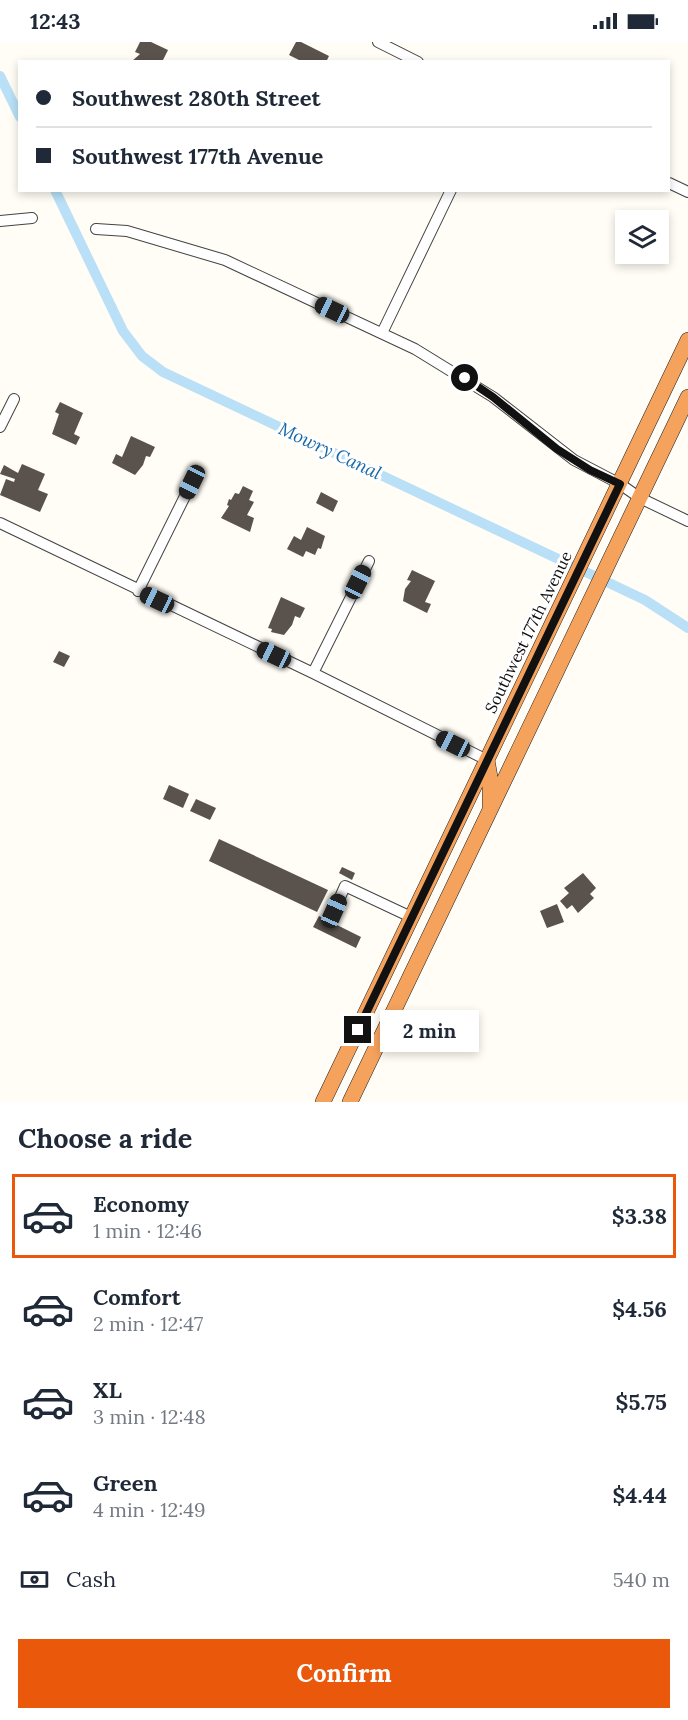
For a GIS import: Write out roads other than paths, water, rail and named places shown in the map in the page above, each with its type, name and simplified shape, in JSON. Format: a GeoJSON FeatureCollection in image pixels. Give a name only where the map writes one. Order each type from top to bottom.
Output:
{"type":"FeatureCollection","features":[{"type":"Feature","properties":{"kind":"highway","name":"Southwest 177th Avenue"},"geometry":{"type":"LineString","coordinates":[[323,1102],[688,340]]}},
{"type":"Feature","properties":{"kind":"highway"},"geometry":{"type":"LineString","coordinates":[[351,1102],[688,397]]}},
{"type":"Feature","properties":{"kind":"highway"},"geometry":{"type":"LineString","coordinates":[[487,760],[490,777],[490,809]]}},
{"type":"Feature","properties":{"kind":"highway"},"geometry":{"type":"LineString","coordinates":[[384,974],[390,980],[394,991],[386,1028]]}},
{"type":"Feature","properties":{"kind":"street"},"geometry":{"type":"LineString","coordinates":[[378,42],[414,60]]}},
{"type":"Feature","properties":{"kind":"street"},"geometry":{"type":"LineString","coordinates":[[670,183],[688,192]]}},
{"type":"Feature","properties":{"kind":"street"},"geometry":{"type":"LineString","coordinates":[[382,333],[450,192]]}},
{"type":"Feature","properties":{"kind":"street"},"geometry":{"type":"LineString","coordinates":[[0,221],[32,218]]}},
{"type":"Feature","properties":{"kind":"street"},"geometry":{"type":"LineString","coordinates":[[96,229],[127,231],[225,260],[382,333],[450,369],[493,397],[557,449],[590,470],[620,484],[639,498],[688,521]]}},
{"type":"Feature","properties":{"kind":"street"},"geometry":{"type":"LineString","coordinates":[[0,427],[14,399]]}},
{"type":"Feature","properties":{"kind":"street"},"geometry":{"type":"LineString","coordinates":[[138,591],[192,482]]}},
{"type":"Feature","properties":{"kind":"street"},"geometry":{"type":"LineString","coordinates":[[0,523],[313,673],[487,760]]}},
{"type":"Feature","properties":{"kind":"street"},"geometry":{"type":"LineString","coordinates":[[313,673],[369,561]]}},
{"type":"Feature","properties":{"kind":"street"},"geometry":{"type":"LineString","coordinates":[[334,911],[345,886],[411,918]]}},
{"type":"Feature","properties":{"kind":"waterway","name":"Mowry Canal"},"geometry":{"type":"LineString","coordinates":[[0,76],[18,113]]}},
{"type":"Feature","properties":{"kind":"waterway","name":"Mowry Canal"},"geometry":{"type":"LineString","coordinates":[[56,192],[123,331],[142,356],[163,372],[645,600],[688,628]]}}]}
